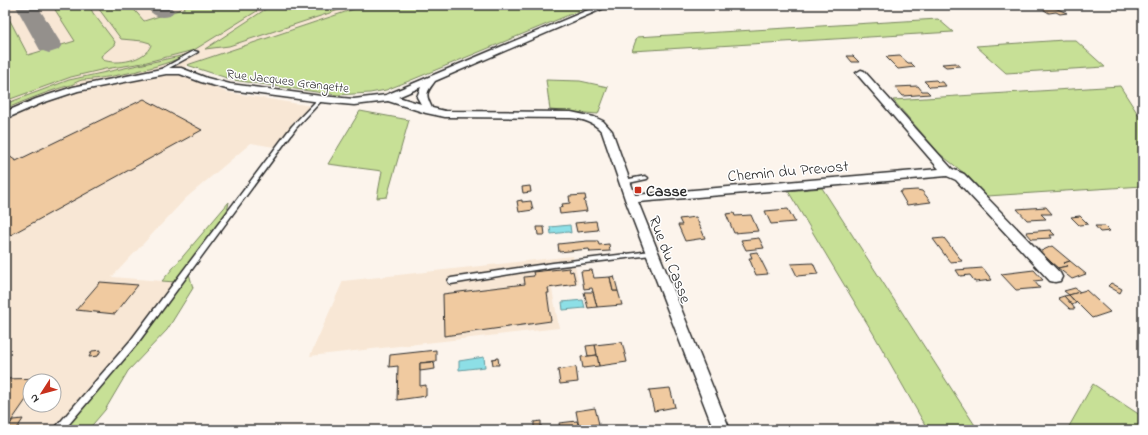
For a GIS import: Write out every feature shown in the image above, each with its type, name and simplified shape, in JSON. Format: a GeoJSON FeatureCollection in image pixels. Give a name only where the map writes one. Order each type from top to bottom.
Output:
{"type":"FeatureCollection","features":[{"type":"Feature","properties":{"kind":"street","name":"Rue Jacques Grangette"},"geometry":{"type":"LineString","coordinates":[[5,116],[76,89],[157,72],[181,71],[204,80],[230,87],[321,99],[354,102],[388,98],[606,5]]}},
{"type":"Feature","properties":{"kind":"street"},"geometry":{"type":"LineString","coordinates":[[861,73],[948,172],[960,177],[1055,277]]}},
{"type":"Feature","properties":{"kind":"street"},"geometry":{"type":"LineString","coordinates":[[429,111],[422,97],[423,91],[432,79]]}},
{"type":"Feature","properties":{"kind":"street","name":"Rue du Casse"},"geometry":{"type":"LineString","coordinates":[[388,98],[404,101],[429,111],[445,114],[571,115],[588,118],[603,125],[607,131],[624,182],[651,253],[722,430]]}},
{"type":"Feature","properties":{"kind":"street","name":"Chemin du Prevost"},"geometry":{"type":"LineString","coordinates":[[631,199],[948,172]]}},
{"type":"Feature","properties":{"kind":"lane"},"geometry":{"type":"LineString","coordinates":[[157,72],[196,52]]}},
{"type":"Feature","properties":{"kind":"lane"},"geometry":{"type":"LineString","coordinates":[[59,430],[134,342],[294,127],[321,99]]}},
{"type":"Feature","properties":{"kind":"lane"},"geometry":{"type":"LineString","coordinates":[[624,182],[645,178]]}},
{"type":"Feature","properties":{"kind":"lane"},"geometry":{"type":"LineString","coordinates":[[450,281],[553,265],[651,253]]}},
{"type":"Feature","properties":{"kind":"shaded area"},"geometry":{"type":"Polygon","coordinates":[[[5,5],[366,5],[187,65],[180,74],[226,92],[311,106],[274,147],[251,143],[186,198],[112,277],[175,282],[122,352],[55,430],[5,430],[5,5]]]}},
{"type":"Feature","properties":{"kind":"shaded area"},"geometry":{"type":"Polygon","coordinates":[[[573,256],[579,284],[552,289],[559,328],[310,356],[343,281],[573,256]]]}},
{"type":"Feature","properties":{"kind":"green space"},"geometry":{"type":"Polygon","coordinates":[[[52,5],[89,5],[93,13],[115,42],[114,45],[101,56],[103,60],[116,62],[123,62],[137,58],[143,55],[151,45],[150,43],[143,41],[121,39],[96,5],[130,5],[144,21],[185,8],[183,5],[252,5],[257,11],[194,50],[143,63],[105,69],[71,77],[5,101],[5,11],[28,55],[75,41],[52,5]]]}},
{"type":"Feature","properties":{"kind":"green space"},"geometry":{"type":"Polygon","coordinates":[[[272,5],[354,5],[229,46],[205,49],[272,5]]]}},
{"type":"Feature","properties":{"kind":"green space"},"geometry":{"type":"Polygon","coordinates":[[[366,5],[593,5],[409,81],[386,90],[370,93],[337,95],[233,80],[187,65],[366,5]]]}},
{"type":"Feature","properties":{"kind":"green space"},"geometry":{"type":"Polygon","coordinates":[[[938,19],[953,32],[632,51],[637,37],[938,19]]]}},
{"type":"Feature","properties":{"kind":"green space"},"geometry":{"type":"Polygon","coordinates":[[[1075,40],[1105,67],[1006,73],[976,46],[1075,40]]]}},
{"type":"Feature","properties":{"kind":"green space"},"geometry":{"type":"Polygon","coordinates":[[[185,55],[150,68],[119,75],[81,80],[5,109],[5,104],[69,80],[185,55]]]}},
{"type":"Feature","properties":{"kind":"green space"},"geometry":{"type":"Polygon","coordinates":[[[546,80],[580,81],[608,87],[598,114],[550,110],[546,80]]]}},
{"type":"Feature","properties":{"kind":"green space"},"geometry":{"type":"Polygon","coordinates":[[[1120,86],[1143,122],[1143,186],[987,196],[969,177],[940,154],[893,100],[1120,86]]]}},
{"type":"Feature","properties":{"kind":"green space"},"geometry":{"type":"Polygon","coordinates":[[[360,111],[409,120],[387,197],[377,198],[382,171],[328,164],[360,111]]]}},
{"type":"Feature","properties":{"kind":"green space"},"geometry":{"type":"Polygon","coordinates":[[[822,188],[978,430],[928,430],[873,333],[788,191],[822,188]]]}},
{"type":"Feature","properties":{"kind":"green space"},"geometry":{"type":"Polygon","coordinates":[[[229,202],[227,212],[187,266],[193,288],[167,330],[128,371],[105,410],[88,430],[55,430],[122,352],[175,282],[162,281],[229,202]]]}},
{"type":"Feature","properties":{"kind":"green space"},"geometry":{"type":"Polygon","coordinates":[[[1093,384],[1143,417],[1143,430],[1067,430],[1093,384]]]}},
{"type":"Feature","properties":{"kind":"water"},"geometry":{"type":"Polygon","coordinates":[[[570,225],[571,233],[551,234],[550,227],[570,225]]]}},
{"type":"Feature","properties":{"kind":"water"},"geometry":{"type":"Polygon","coordinates":[[[583,300],[585,308],[563,310],[562,302],[583,300]]]}},
{"type":"Feature","properties":{"kind":"water"},"geometry":{"type":"Polygon","coordinates":[[[484,357],[485,367],[459,370],[459,361],[484,357]]]}},
{"type":"Feature","properties":{"kind":"building"},"geometry":{"type":"Polygon","coordinates":[[[1036,5],[1048,5],[1067,13],[1049,13],[1036,5]]]}},
{"type":"Feature","properties":{"kind":"building"},"geometry":{"type":"Polygon","coordinates":[[[847,56],[853,56],[859,62],[852,62],[847,56]]]}},
{"type":"Feature","properties":{"kind":"building"},"geometry":{"type":"Polygon","coordinates":[[[900,56],[915,67],[898,69],[886,57],[900,56]]]}},
{"type":"Feature","properties":{"kind":"building"},"geometry":{"type":"Polygon","coordinates":[[[956,63],[960,66],[946,67],[942,64],[956,63]]]}},
{"type":"Feature","properties":{"kind":"building"},"geometry":{"type":"Polygon","coordinates":[[[936,80],[938,82],[943,82],[946,86],[930,87],[924,81],[936,80]]]}},
{"type":"Feature","properties":{"kind":"building"},"geometry":{"type":"Polygon","coordinates":[[[918,86],[922,91],[927,91],[930,94],[903,96],[895,87],[918,86]]]}},
{"type":"Feature","properties":{"kind":"building"},"geometry":{"type":"Polygon","coordinates":[[[144,99],[202,130],[5,238],[5,153],[16,161],[144,99]]]}},
{"type":"Feature","properties":{"kind":"building"},"geometry":{"type":"Polygon","coordinates":[[[530,186],[531,192],[523,193],[522,187],[530,186]]]}},
{"type":"Feature","properties":{"kind":"building"},"geometry":{"type":"Polygon","coordinates":[[[901,191],[922,191],[931,202],[907,205],[900,193],[901,191]]]}},
{"type":"Feature","properties":{"kind":"building"},"geometry":{"type":"Polygon","coordinates":[[[585,195],[586,200],[584,200],[587,211],[560,214],[559,208],[563,207],[562,204],[570,203],[569,196],[585,195]]]}},
{"type":"Feature","properties":{"kind":"building"},"geometry":{"type":"Polygon","coordinates":[[[522,200],[522,202],[531,201],[533,210],[519,212],[517,201],[522,200]]]}},
{"type":"Feature","properties":{"kind":"building"},"geometry":{"type":"Polygon","coordinates":[[[1046,207],[1052,214],[1041,214],[1046,219],[1027,220],[1017,209],[1046,207]]]}},
{"type":"Feature","properties":{"kind":"building"},"geometry":{"type":"Polygon","coordinates":[[[788,209],[795,222],[771,224],[765,211],[788,209]]]}},
{"type":"Feature","properties":{"kind":"building"},"geometry":{"type":"Polygon","coordinates":[[[734,213],[735,216],[751,215],[758,231],[734,233],[726,214],[734,213]]]}},
{"type":"Feature","properties":{"kind":"building"},"geometry":{"type":"Polygon","coordinates":[[[1080,216],[1088,224],[1079,225],[1071,217],[1080,216]]]}},
{"type":"Feature","properties":{"kind":"building"},"geometry":{"type":"Polygon","coordinates":[[[696,217],[705,238],[685,241],[678,225],[682,225],[679,219],[696,217]]]}},
{"type":"Feature","properties":{"kind":"building"},"geometry":{"type":"Polygon","coordinates":[[[596,221],[598,230],[577,232],[575,223],[596,221]]]}},
{"type":"Feature","properties":{"kind":"building"},"geometry":{"type":"Polygon","coordinates":[[[1095,226],[1105,226],[1110,231],[1100,232],[1095,226]]]}},
{"type":"Feature","properties":{"kind":"building"},"geometry":{"type":"Polygon","coordinates":[[[537,227],[544,227],[545,235],[538,235],[537,227]]]}},
{"type":"Feature","properties":{"kind":"building"},"geometry":{"type":"Polygon","coordinates":[[[1050,230],[1055,235],[1050,235],[1052,238],[1032,239],[1026,232],[1050,230]]]}},
{"type":"Feature","properties":{"kind":"building"},"geometry":{"type":"Polygon","coordinates":[[[759,238],[764,248],[746,250],[741,240],[759,238]]]}},
{"type":"Feature","properties":{"kind":"building"},"geometry":{"type":"Polygon","coordinates":[[[944,238],[962,261],[950,262],[933,239],[944,238]]]}},
{"type":"Feature","properties":{"kind":"building"},"geometry":{"type":"Polygon","coordinates":[[[598,241],[599,245],[609,244],[610,251],[590,252],[589,249],[559,252],[558,244],[598,241]]]}},
{"type":"Feature","properties":{"kind":"building"},"geometry":{"type":"Polygon","coordinates":[[[1052,246],[1070,261],[1064,263],[1067,266],[1058,268],[1039,252],[1052,246]]]}},
{"type":"Feature","properties":{"kind":"building"},"geometry":{"type":"Polygon","coordinates":[[[757,252],[768,274],[756,275],[749,258],[752,258],[750,253],[757,252]]]}},
{"type":"Feature","properties":{"kind":"building"},"geometry":{"type":"Polygon","coordinates":[[[1070,261],[1086,274],[1072,279],[1058,268],[1067,266],[1064,263],[1070,261]]]}},
{"type":"Feature","properties":{"kind":"building"},"geometry":{"type":"Polygon","coordinates":[[[813,263],[818,274],[797,276],[791,264],[813,263]]]}},
{"type":"Feature","properties":{"kind":"building"},"geometry":{"type":"Polygon","coordinates":[[[569,268],[570,272],[573,271],[576,284],[548,288],[549,293],[547,293],[551,321],[444,336],[443,294],[525,284],[524,277],[534,276],[533,272],[569,268]]]}},
{"type":"Feature","properties":{"kind":"building"},"geometry":{"type":"Polygon","coordinates":[[[983,268],[992,280],[975,282],[970,275],[960,276],[956,270],[983,268]]]}},
{"type":"Feature","properties":{"kind":"building"},"geometry":{"type":"Polygon","coordinates":[[[592,270],[594,278],[610,277],[613,291],[618,291],[622,305],[597,307],[592,288],[584,289],[581,271],[592,270]]]}},
{"type":"Feature","properties":{"kind":"building"},"geometry":{"type":"Polygon","coordinates":[[[1034,270],[1043,280],[1034,281],[1040,288],[1016,290],[1001,274],[1034,270]]]}},
{"type":"Feature","properties":{"kind":"building"},"geometry":{"type":"Polygon","coordinates":[[[614,276],[618,291],[613,291],[610,277],[614,276]]]}},
{"type":"Feature","properties":{"kind":"building"},"geometry":{"type":"Polygon","coordinates":[[[100,282],[138,285],[115,314],[76,310],[100,282]]]}},
{"type":"Feature","properties":{"kind":"building"},"geometry":{"type":"Polygon","coordinates":[[[1111,283],[1122,289],[1120,293],[1108,286],[1111,283]]]}},
{"type":"Feature","properties":{"kind":"building"},"geometry":{"type":"Polygon","coordinates":[[[1075,288],[1080,292],[1069,295],[1064,291],[1075,288]]]}},
{"type":"Feature","properties":{"kind":"building"},"geometry":{"type":"Polygon","coordinates":[[[1086,290],[1110,312],[1092,318],[1069,295],[1086,290]]]}},
{"type":"Feature","properties":{"kind":"building"},"geometry":{"type":"Polygon","coordinates":[[[584,292],[593,292],[597,307],[588,308],[584,292]]]}},
{"type":"Feature","properties":{"kind":"building"},"geometry":{"type":"Polygon","coordinates":[[[1069,295],[1076,303],[1072,305],[1064,296],[1069,295]]]}},
{"type":"Feature","properties":{"kind":"building"},"geometry":{"type":"Polygon","coordinates":[[[1064,296],[1075,309],[1070,309],[1058,298],[1064,296]]]}},
{"type":"Feature","properties":{"kind":"building"},"geometry":{"type":"Polygon","coordinates":[[[622,342],[627,362],[599,366],[595,345],[622,342]]]}},
{"type":"Feature","properties":{"kind":"building"},"geometry":{"type":"Polygon","coordinates":[[[595,345],[597,355],[588,356],[586,346],[595,345]]]}},
{"type":"Feature","properties":{"kind":"building"},"geometry":{"type":"Polygon","coordinates":[[[101,350],[98,356],[89,357],[92,351],[101,350]]]}},
{"type":"Feature","properties":{"kind":"building"},"geometry":{"type":"Polygon","coordinates":[[[436,350],[436,361],[420,363],[420,386],[426,385],[426,396],[397,400],[398,366],[389,367],[390,355],[436,350]]]}},
{"type":"Feature","properties":{"kind":"building"},"geometry":{"type":"Polygon","coordinates":[[[597,355],[599,366],[583,368],[581,357],[597,355]]]}},
{"type":"Feature","properties":{"kind":"building"},"geometry":{"type":"Polygon","coordinates":[[[498,358],[499,365],[493,365],[492,359],[498,358]]]}},
{"type":"Feature","properties":{"kind":"building"},"geometry":{"type":"Polygon","coordinates":[[[434,362],[435,369],[420,371],[420,363],[434,362]]]}},
{"type":"Feature","properties":{"kind":"building"},"geometry":{"type":"Polygon","coordinates":[[[576,367],[578,382],[560,384],[558,370],[576,367]]]}},
{"type":"Feature","properties":{"kind":"building"},"geometry":{"type":"Polygon","coordinates":[[[5,379],[22,379],[22,406],[5,430],[5,379]]]}},
{"type":"Feature","properties":{"kind":"building"},"geometry":{"type":"Polygon","coordinates":[[[670,388],[675,407],[654,411],[649,390],[670,388]]]}},
{"type":"Feature","properties":{"kind":"building"},"geometry":{"type":"Polygon","coordinates":[[[595,408],[599,424],[579,427],[576,411],[595,408]]]}},
{"type":"Feature","properties":{"kind":"building"},"geometry":{"type":"Polygon","coordinates":[[[23,419],[16,430],[6,430],[13,420],[23,419]]]}},
{"type":"Feature","properties":{"kind":"building"},"geometry":{"type":"Polygon","coordinates":[[[541,421],[541,427],[534,428],[534,422],[541,421]]]}},
{"type":"Feature","properties":{"kind":"building"},"geometry":{"type":"Polygon","coordinates":[[[577,421],[579,427],[560,429],[559,423],[577,421]]]}},
{"type":"Feature","properties":{"kind":"taxiway"},"geometry":{"type":"LineString","coordinates":[[26,5],[49,45]]}},
{"type":"Feature","properties":{"kind":"taxiway"},"geometry":{"type":"LineString","coordinates":[[156,5],[162,11]]}},
{"type":"Feature","properties":{"kind":"place","name":"Casse"},"geometry":{"type":"Point","coordinates":[638,190]}}]}
